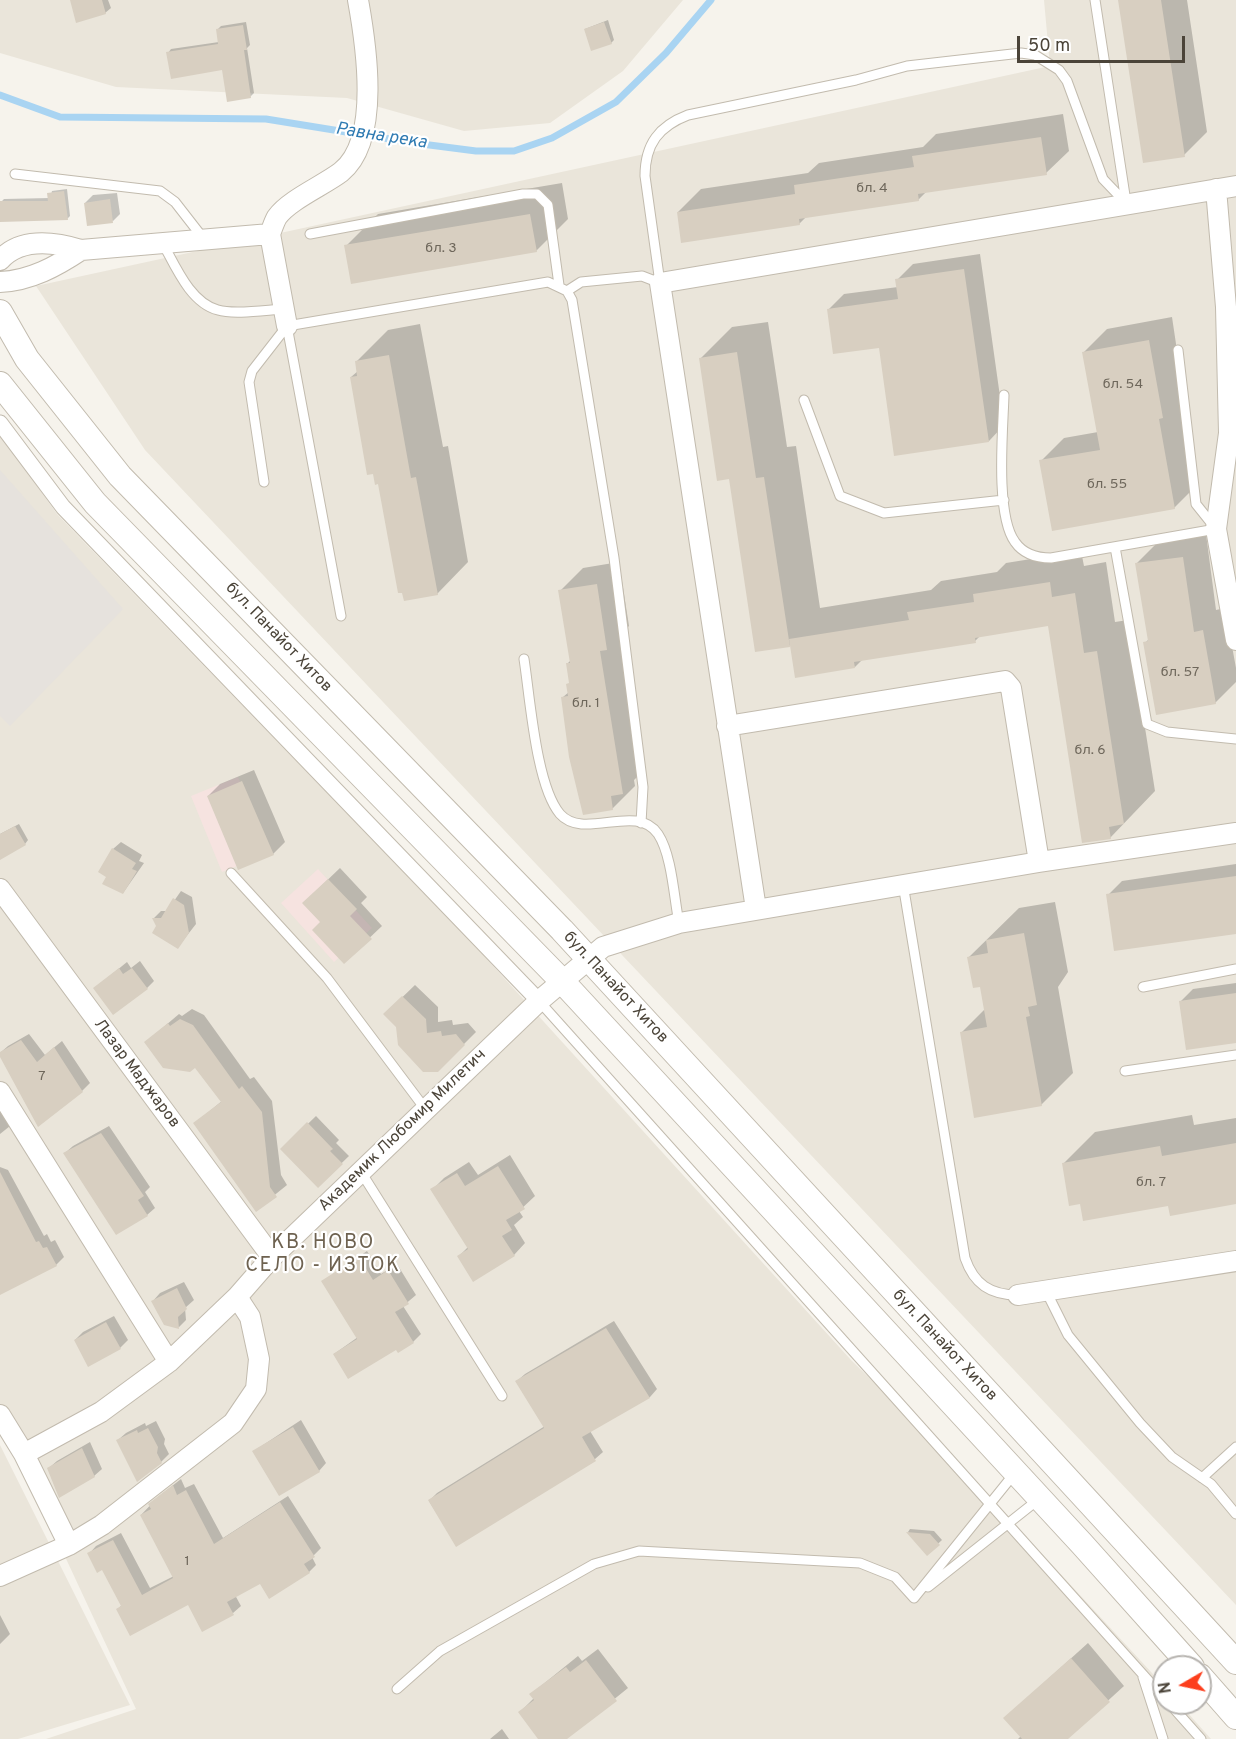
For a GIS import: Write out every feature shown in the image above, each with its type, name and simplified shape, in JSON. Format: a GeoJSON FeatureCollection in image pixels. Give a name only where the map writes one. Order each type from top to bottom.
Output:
{"type":"FeatureCollection","features":[{"type":"Feature","properties":{"kind":"street"},"geometry":{"type":"LineString","coordinates":[[286,318],[270,234],[277,216],[343,170],[358,150],[365,122],[366,70],[358,0]]}},
{"type":"Feature","properties":{"kind":"street"},"geometry":{"type":"LineString","coordinates":[[756,909],[660,284],[1236,186]]}},
{"type":"Feature","properties":{"kind":"street"},"geometry":{"type":"LineString","coordinates":[[1216,189],[1226,307],[1228,434],[1216,529],[1236,640]]}},
{"type":"Feature","properties":{"kind":"street"},"geometry":{"type":"LineString","coordinates":[[0,260],[28,245],[54,242],[81,249],[270,234]]}},
{"type":"Feature","properties":{"kind":"street"},"geometry":{"type":"LineString","coordinates":[[0,282],[14,281],[59,265],[81,249]]}},
{"type":"Feature","properties":{"kind":"street","name":"бул. Панайот Хитов"},"geometry":{"type":"LineString","coordinates":[[0,312],[27,359],[120,476],[587,958],[1236,1662]]}},
{"type":"Feature","properties":{"kind":"street","name":"бул. Панайот Хитов"},"geometry":{"type":"LineString","coordinates":[[0,384],[95,503],[561,980],[1016,1471],[1181,1655]]}},
{"type":"Feature","properties":{"kind":"street"},"geometry":{"type":"LineString","coordinates":[[0,423],[63,507],[539,1001]]}},
{"type":"Feature","properties":{"kind":"street"},"geometry":{"type":"LineString","coordinates":[[727,726],[1005,681],[1011,688],[1039,862]]}},
{"type":"Feature","properties":{"kind":"street","name":"Академик Любомир Милетич"},"geometry":{"type":"LineString","coordinates":[[24,1454],[100,1412],[169,1362],[237,1297],[272,1257],[539,1001],[603,946],[679,923],[756,909],[1039,862],[1236,833]]}},
{"type":"Feature","properties":{"kind":"street","name":"Лазар Маджаров"},"geometry":{"type":"LineString","coordinates":[[0,890],[272,1257]]}},
{"type":"Feature","properties":{"kind":"street"},"geometry":{"type":"LineString","coordinates":[[0,1092],[169,1362]]}},
{"type":"Feature","properties":{"kind":"street"},"geometry":{"type":"LineString","coordinates":[[1018,1295],[1236,1261]]}},
{"type":"Feature","properties":{"kind":"street"},"geometry":{"type":"LineString","coordinates":[[0,1576],[69,1545],[102,1526],[211,1442],[233,1422],[256,1389],[259,1359],[250,1317],[237,1297]]}},
{"type":"Feature","properties":{"kind":"street"},"geometry":{"type":"LineString","coordinates":[[0,1415],[24,1454],[69,1545]]}},
{"type":"Feature","properties":{"kind":"street"},"geometry":{"type":"LineString","coordinates":[[1212,1690],[1236,1717]]}},
{"type":"Feature","properties":{"kind":"lane"},"geometry":{"type":"LineString","coordinates":[[1095,0],[1126,203]]}},
{"type":"Feature","properties":{"kind":"lane"},"geometry":{"type":"LineString","coordinates":[[660,284],[645,176],[645,159],[650,144],[660,130],[688,115],[856,80],[907,66],[1021,54],[1048,61],[1067,81],[1102,179],[1126,203]]}},
{"type":"Feature","properties":{"kind":"lane"},"geometry":{"type":"LineString","coordinates":[[15,174],[160,191],[175,202],[203,238]]}},
{"type":"Feature","properties":{"kind":"lane"},"geometry":{"type":"LineString","coordinates":[[310,234],[523,194],[537,194],[548,205],[559,285]]}},
{"type":"Feature","properties":{"kind":"lane"},"geometry":{"type":"LineString","coordinates":[[162,242],[187,286],[206,305],[219,311],[286,318],[548,282],[559,285],[567,291],[572,300],[614,558],[643,787],[641,823]]}},
{"type":"Feature","properties":{"kind":"lane"},"geometry":{"type":"LineString","coordinates":[[567,291],[581,282],[642,276],[660,284]]}},
{"type":"Feature","properties":{"kind":"lane"},"geometry":{"type":"LineString","coordinates":[[264,482],[249,382],[252,371],[286,318]]}},
{"type":"Feature","properties":{"kind":"lane"},"geometry":{"type":"LineString","coordinates":[[286,318],[342,616]]}},
{"type":"Feature","properties":{"kind":"lane"},"geometry":{"type":"LineString","coordinates":[[1004,395],[1004,500],[1009,531],[1014,541],[1030,555],[1051,558],[1216,529],[1196,504],[1178,350]]}},
{"type":"Feature","properties":{"kind":"lane"},"geometry":{"type":"LineString","coordinates":[[804,399],[840,496],[884,513],[1004,500]]}},
{"type":"Feature","properties":{"kind":"lane"},"geometry":{"type":"LineString","coordinates":[[1115,547],[1147,724],[1167,732],[1236,739]]}},
{"type":"Feature","properties":{"kind":"lane"},"geometry":{"type":"LineString","coordinates":[[524,659],[542,772],[549,797],[561,816],[580,825],[641,823],[657,833],[665,850],[679,923]]}},
{"type":"Feature","properties":{"kind":"lane"},"geometry":{"type":"LineString","coordinates":[[231,873],[327,978],[426,1110]]}},
{"type":"Feature","properties":{"kind":"lane"},"geometry":{"type":"LineString","coordinates":[[903,884],[964,1257],[978,1283],[990,1291],[1004,1295],[1018,1295]]}},
{"type":"Feature","properties":{"kind":"lane"},"geometry":{"type":"LineString","coordinates":[[1143,987],[1236,969]]}},
{"type":"Feature","properties":{"kind":"lane"},"geometry":{"type":"LineString","coordinates":[[539,1001],[1152,1684]]}},
{"type":"Feature","properties":{"kind":"lane"},"geometry":{"type":"LineString","coordinates":[[1125,1071],[1236,1056]]}},
{"type":"Feature","properties":{"kind":"lane"},"geometry":{"type":"LineString","coordinates":[[361,1172],[502,1396]]}},
{"type":"Feature","properties":{"kind":"lane"},"geometry":{"type":"LineString","coordinates":[[1046,1291],[1068,1335],[1140,1423],[1172,1457],[1211,1484],[1236,1514]]}},
{"type":"Feature","properties":{"kind":"lane"},"geometry":{"type":"LineString","coordinates":[[1202,1478],[1236,1447]]}},
{"type":"Feature","properties":{"kind":"lane"},"geometry":{"type":"LineString","coordinates":[[914,1598],[1016,1471]]}},
{"type":"Feature","properties":{"kind":"lane"},"geometry":{"type":"LineString","coordinates":[[914,1598],[1040,1498]]}},
{"type":"Feature","properties":{"kind":"lane"},"geometry":{"type":"LineString","coordinates":[[397,1689],[440,1651],[594,1564],[639,1551],[860,1563],[895,1577],[914,1598]]}},
{"type":"Feature","properties":{"kind":"lane"},"geometry":{"type":"LineString","coordinates":[[1141,1672],[1163,1739]]}},
{"type":"Feature","properties":{"kind":"lane"},"geometry":{"type":"LineString","coordinates":[[1180,1715],[1201,1739]]}},
{"type":"Feature","properties":{"kind":"shaded area"},"geometry":{"type":"Polygon","coordinates":[[[0,0],[683,0],[623,71],[550,123],[464,131],[347,98],[116,87],[0,53],[0,0]]]}},
{"type":"Feature","properties":{"kind":"shaded area"},"geometry":{"type":"Polygon","coordinates":[[[1044,0],[1236,0],[1236,1605],[145,450],[36,286],[1050,66],[1044,0]]]}},
{"type":"Feature","properties":{"kind":"shaded area"},"geometry":{"type":"Polygon","coordinates":[[[0,434],[57,514],[475,946],[851,1360],[969,1475],[1152,1673],[1152,1715],[1190,1715],[1211,1739],[46,1739],[136,1709],[0,1417],[0,434]]]}},
{"type":"Feature","properties":{"kind":"shaded area"},"geometry":{"type":"Polygon","coordinates":[[[0,470],[123,609],[10,726],[0,716],[0,470]]]}},
{"type":"Feature","properties":{"kind":"shaded area"},"geometry":{"type":"Polygon","coordinates":[[[238,777],[270,853],[222,872],[191,796],[238,777]]]}},
{"type":"Feature","properties":{"kind":"shaded area"},"geometry":{"type":"Polygon","coordinates":[[[318,869],[372,928],[334,962],[281,903],[318,869]]]}},
{"type":"Feature","properties":{"kind":"shaded area"},"geometry":{"type":"Polygon","coordinates":[[[0,1445],[130,1705],[18,1739],[0,1739],[0,1445]]]}},
{"type":"Feature","properties":{"kind":"building"},"geometry":{"type":"Polygon","coordinates":[[[70,0],[102,0],[106,14],[76,23],[70,0]]]}},
{"type":"Feature","properties":{"kind":"building"},"geometry":{"type":"Polygon","coordinates":[[[1118,0],[1161,0],[1185,157],[1143,163],[1118,0]]]}},
{"type":"Feature","properties":{"kind":"building"},"geometry":{"type":"Polygon","coordinates":[[[604,22],[612,44],[591,51],[584,29],[604,22]]]}},
{"type":"Feature","properties":{"kind":"building"},"geometry":{"type":"Polygon","coordinates":[[[243,25],[251,98],[227,102],[222,70],[171,79],[166,52],[218,44],[216,29],[243,25]]]}},
{"type":"Feature","properties":{"kind":"building"},"geometry":{"type":"Polygon","coordinates":[[[1041,137],[1047,175],[918,194],[919,201],[799,219],[800,225],[681,243],[677,212],[795,194],[794,185],[914,167],[912,156],[1041,137]]]}},
{"type":"Feature","properties":{"kind":"building"},"geometry":{"type":"Polygon","coordinates":[[[64,191],[68,220],[0,222],[0,201],[48,201],[47,193],[64,191]]]}},
{"type":"Feature","properties":{"kind":"building"},"geometry":{"type":"Polygon","coordinates":[[[110,199],[113,223],[87,226],[84,203],[110,199]]]}},
{"type":"Feature","properties":{"kind":"building"},"geometry":{"type":"Polygon","coordinates":[[[530,214],[537,252],[351,284],[344,245],[530,214]]]}},
{"type":"Feature","properties":{"kind":"building"},"geometry":{"type":"Polygon","coordinates":[[[964,269],[989,442],[894,456],[879,348],[833,354],[827,309],[898,299],[895,279],[964,269]]]}},
{"type":"Feature","properties":{"kind":"building"},"geometry":{"type":"Polygon","coordinates":[[[1149,340],[1163,418],[1159,419],[1175,509],[1052,531],[1039,460],[1100,450],[1082,352],[1149,340]]]}},
{"type":"Feature","properties":{"kind":"building"},"geometry":{"type":"Polygon","coordinates":[[[737,352],[756,478],[764,477],[790,647],[755,652],[729,479],[717,481],[699,358],[737,352]]]}},
{"type":"Feature","properties":{"kind":"building"},"geometry":{"type":"Polygon","coordinates":[[[389,355],[411,478],[416,477],[438,595],[404,601],[402,593],[398,593],[378,484],[375,485],[373,474],[367,475],[350,377],[357,376],[355,361],[389,355]]]}},
{"type":"Feature","properties":{"kind":"building"},"geometry":{"type":"Polygon","coordinates":[[[1183,557],[1194,632],[1203,630],[1216,704],[1156,715],[1143,642],[1148,641],[1135,563],[1183,557]]]}},
{"type":"Feature","properties":{"kind":"building"},"geometry":{"type":"Polygon","coordinates":[[[1050,582],[1052,597],[1075,593],[1084,653],[1097,651],[1124,824],[1109,827],[1111,839],[1082,843],[1048,626],[975,638],[976,643],[854,662],[855,668],[795,678],[789,639],[909,620],[907,612],[974,602],[973,594],[1050,582]]]}},
{"type":"Feature","properties":{"kind":"building"},"geometry":{"type":"Polygon","coordinates":[[[597,584],[607,650],[600,651],[623,794],[611,796],[613,810],[583,815],[569,757],[561,697],[568,696],[566,663],[570,663],[558,590],[597,584]]]}},
{"type":"Feature","properties":{"kind":"building"},"geometry":{"type":"Polygon","coordinates":[[[242,781],[274,855],[238,870],[207,796],[242,781]]]}},
{"type":"Feature","properties":{"kind":"building"},"geometry":{"type":"Polygon","coordinates":[[[15,826],[26,845],[0,860],[0,834],[15,826]]]}},
{"type":"Feature","properties":{"kind":"building"},"geometry":{"type":"Polygon","coordinates":[[[112,848],[136,863],[132,869],[137,871],[123,894],[102,884],[106,877],[98,872],[112,848]]]}},
{"type":"Feature","properties":{"kind":"building"},"geometry":{"type":"Polygon","coordinates":[[[1236,876],[1236,934],[1114,951],[1106,894],[1236,876]]]}},
{"type":"Feature","properties":{"kind":"building"},"geometry":{"type":"Polygon","coordinates":[[[328,879],[357,909],[350,916],[372,939],[344,964],[312,930],[320,922],[302,903],[328,879]]]}},
{"type":"Feature","properties":{"kind":"building"},"geometry":{"type":"Polygon","coordinates":[[[173,898],[184,905],[189,933],[178,949],[152,933],[156,926],[152,918],[161,918],[173,898]]]}},
{"type":"Feature","properties":{"kind":"building"},"geometry":{"type":"Polygon","coordinates":[[[1024,933],[1037,1005],[1028,1007],[1030,1016],[1026,1017],[1042,1106],[974,1118],[960,1032],[987,1027],[980,987],[973,988],[967,957],[988,953],[986,940],[1024,933]]]}},
{"type":"Feature","properties":{"kind":"building"},"geometry":{"type":"Polygon","coordinates":[[[119,968],[123,974],[132,968],[148,989],[113,1015],[93,988],[119,968]]]}},
{"type":"Feature","properties":{"kind":"building"},"geometry":{"type":"Polygon","coordinates":[[[1236,993],[1236,1043],[1186,1050],[1179,1001],[1236,993]]]}},
{"type":"Feature","properties":{"kind":"building"},"geometry":{"type":"Polygon","coordinates":[[[402,996],[426,1019],[427,1033],[441,1031],[442,1036],[456,1034],[465,1045],[438,1072],[423,1072],[398,1045],[396,1027],[383,1014],[402,996]]]}},
{"type":"Feature","properties":{"kind":"building"},"geometry":{"type":"Polygon","coordinates":[[[180,1019],[193,1025],[239,1089],[242,1086],[262,1112],[270,1187],[277,1197],[256,1212],[193,1123],[221,1102],[195,1068],[190,1072],[163,1068],[144,1042],[168,1023],[170,1026],[180,1019]]]}},
{"type":"Feature","properties":{"kind":"building"},"geometry":{"type":"Polygon","coordinates":[[[21,1040],[37,1062],[54,1047],[83,1092],[38,1127],[0,1057],[0,1052],[21,1040]]]}},
{"type":"Feature","properties":{"kind":"building"},"geometry":{"type":"Polygon","coordinates":[[[307,1122],[333,1149],[330,1151],[343,1164],[318,1188],[280,1149],[307,1122]]]}},
{"type":"Feature","properties":{"kind":"building"},"geometry":{"type":"Polygon","coordinates":[[[101,1133],[144,1196],[138,1200],[148,1216],[116,1235],[63,1153],[101,1133]]]}},
{"type":"Feature","properties":{"kind":"building"},"geometry":{"type":"Polygon","coordinates":[[[1236,1143],[1236,1204],[1170,1216],[1168,1206],[1083,1221],[1080,1204],[1069,1206],[1062,1163],[1160,1146],[1162,1156],[1236,1143]]]}},
{"type":"Feature","properties":{"kind":"building"},"geometry":{"type":"Polygon","coordinates":[[[498,1166],[525,1209],[506,1220],[512,1230],[502,1236],[515,1256],[473,1282],[457,1256],[468,1249],[430,1189],[457,1173],[465,1186],[498,1166]]]}},
{"type":"Feature","properties":{"kind":"building"},"geometry":{"type":"Polygon","coordinates":[[[0,1172],[36,1242],[39,1241],[43,1248],[47,1247],[57,1266],[0,1295],[0,1172]]]}},
{"type":"Feature","properties":{"kind":"building"},"geometry":{"type":"Polygon","coordinates":[[[359,1257],[373,1280],[388,1270],[409,1304],[395,1312],[414,1343],[398,1353],[396,1350],[348,1379],[333,1354],[357,1339],[321,1281],[359,1257]]]}},
{"type":"Feature","properties":{"kind":"building"},"geometry":{"type":"Polygon","coordinates":[[[177,1288],[187,1309],[178,1317],[179,1329],[164,1325],[151,1301],[177,1288]]]}},
{"type":"Feature","properties":{"kind":"building"},"geometry":{"type":"Polygon","coordinates":[[[106,1322],[121,1349],[88,1367],[74,1340],[106,1322]]]}},
{"type":"Feature","properties":{"kind":"building"},"geometry":{"type":"Polygon","coordinates":[[[606,1328],[650,1398],[582,1437],[596,1461],[456,1547],[428,1500],[544,1428],[515,1381],[606,1328]]]}},
{"type":"Feature","properties":{"kind":"building"},"geometry":{"type":"Polygon","coordinates":[[[293,1427],[320,1472],[279,1496],[252,1451],[293,1427]]]}},
{"type":"Feature","properties":{"kind":"building"},"geometry":{"type":"Polygon","coordinates":[[[148,1428],[158,1447],[157,1453],[162,1463],[137,1482],[116,1440],[137,1430],[138,1433],[148,1428]]]}},
{"type":"Feature","properties":{"kind":"building"},"geometry":{"type":"Polygon","coordinates":[[[82,1448],[95,1477],[59,1498],[47,1468],[82,1448]]]}},
{"type":"Feature","properties":{"kind":"building"},"geometry":{"type":"Polygon","coordinates":[[[173,1485],[177,1495],[186,1490],[214,1544],[280,1502],[315,1557],[304,1564],[310,1573],[269,1599],[260,1584],[227,1602],[234,1615],[202,1632],[188,1605],[130,1636],[116,1609],[121,1606],[102,1570],[97,1573],[87,1553],[113,1540],[142,1595],[173,1578],[140,1515],[151,1509],[148,1504],[173,1485]]]}},
{"type":"Feature","properties":{"kind":"building"},"geometry":{"type":"Polygon","coordinates":[[[906,1532],[930,1534],[940,1545],[927,1556],[906,1532]]]}},
{"type":"Feature","properties":{"kind":"building"},"geometry":{"type":"Polygon","coordinates":[[[1071,1658],[1110,1702],[1068,1739],[1022,1739],[1003,1718],[1071,1658]]]}},
{"type":"Feature","properties":{"kind":"building"},"geometry":{"type":"Polygon","coordinates":[[[586,1660],[617,1701],[567,1739],[538,1739],[518,1712],[534,1700],[529,1694],[566,1667],[570,1672],[586,1660]]]}},
{"type":"Feature","properties":{"kind":"waterway","name":"Равна река"},"geometry":{"type":"LineString","coordinates":[[0,95],[60,117],[266,119],[414,143],[476,151],[514,151],[552,138],[616,102],[666,53],[711,0]]}},
{"type":"Feature","properties":{"kind":"district","name":"КВ. НОВО СЕЛО - ИЗТОК"},"geometry":{"type":"Point","coordinates":[323,1256]}}]}
